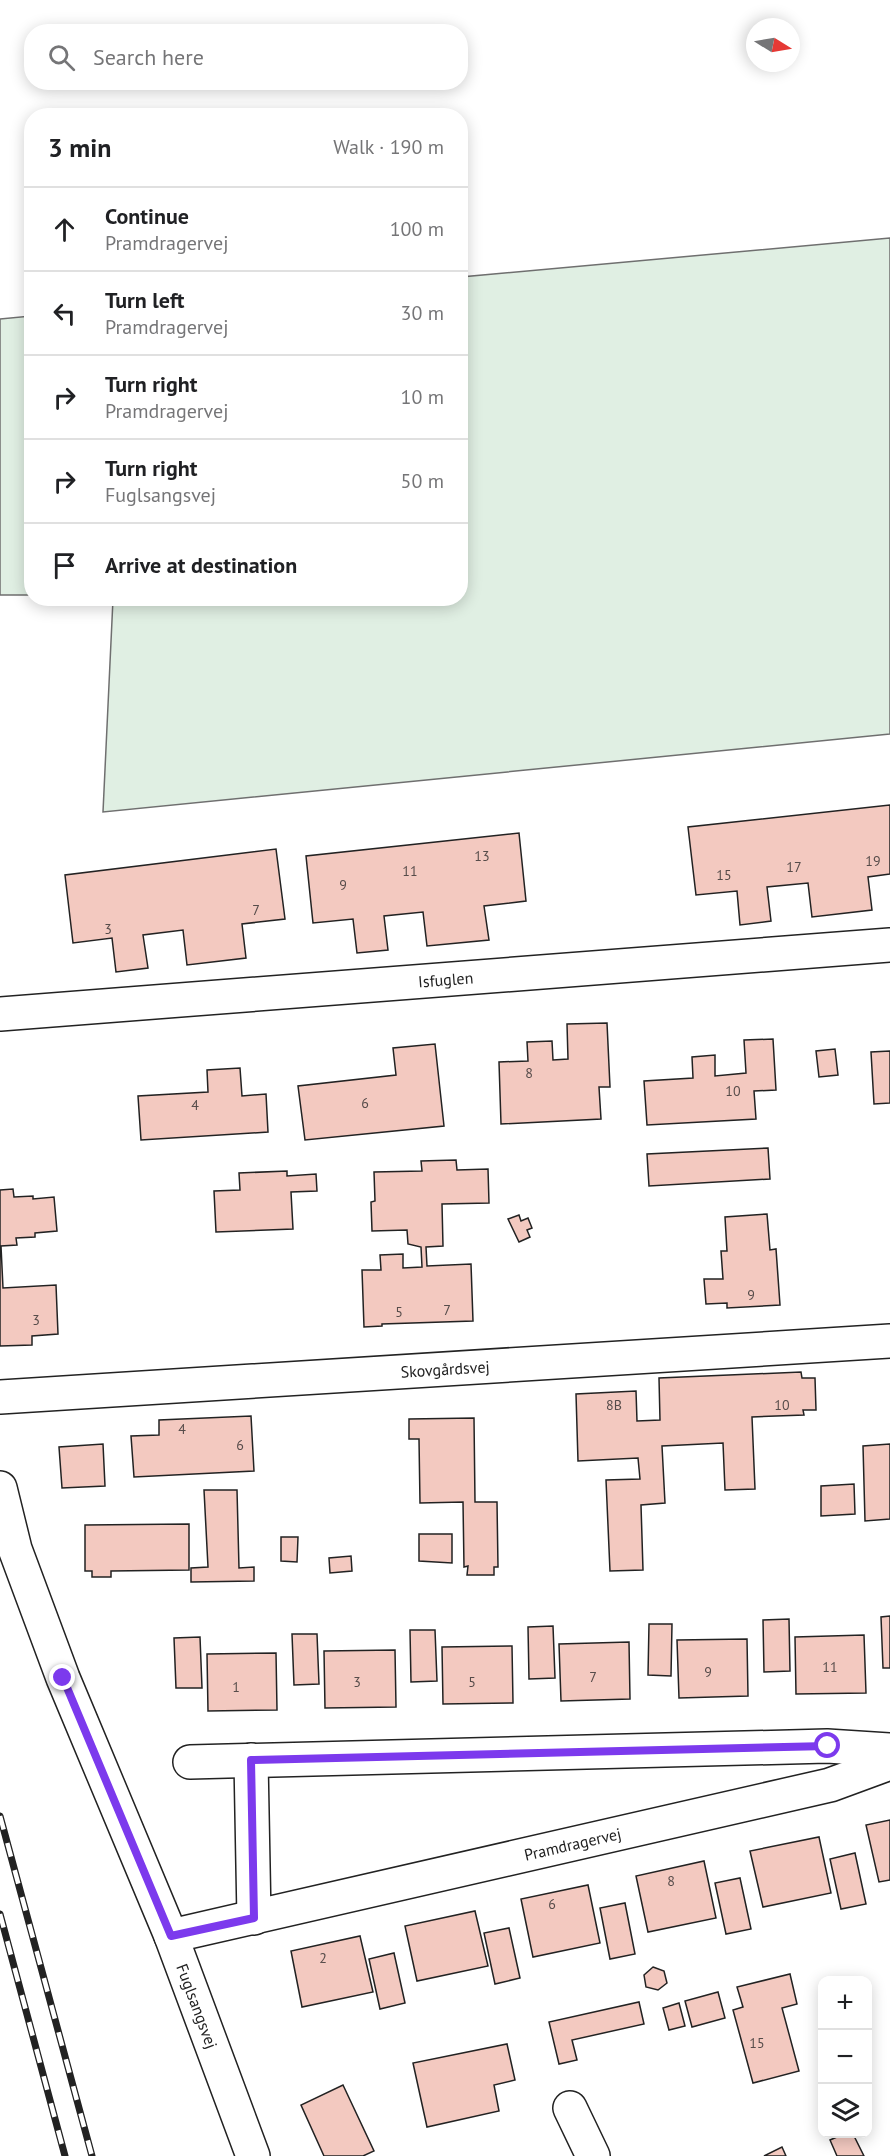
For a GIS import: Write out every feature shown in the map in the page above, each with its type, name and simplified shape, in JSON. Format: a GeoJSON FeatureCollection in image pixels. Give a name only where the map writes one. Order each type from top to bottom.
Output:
{"type":"FeatureCollection","features":[{"type":"Feature","properties":{"kind":"street","name":"Isfuglen"},"geometry":{"type":"LineString","coordinates":[[0,1014],[890,945]]}},
{"type":"Feature","properties":{"kind":"street","name":"Skovgårdsvej"},"geometry":{"type":"LineString","coordinates":[[0,1397],[890,1341]]}},
{"type":"Feature","properties":{"kind":"street","name":"Fuglsangsvej"},"geometry":{"type":"LineString","coordinates":[[0,1488],[15,1549],[63,1678],[171,1936],[253,2156]]}},
{"type":"Feature","properties":{"kind":"street"},"geometry":{"type":"LineString","coordinates":[[190,1762],[828,1746],[890,1750]]}},
{"type":"Feature","properties":{"kind":"street"},"geometry":{"type":"LineString","coordinates":[[251,1760],[254,1918]]}},
{"type":"Feature","properties":{"kind":"street","name":"Pramdragervej"},"geometry":{"type":"LineString","coordinates":[[171,1936],[830,1785],[890,1763]]}},
{"type":"Feature","properties":{"kind":"street"},"geometry":{"type":"LineString","coordinates":[[570,2108],[593,2156]]}},
{"type":"Feature","properties":{"kind":"green space"},"geometry":{"type":"Polygon","coordinates":[[[890,238],[890,734],[103,812],[113,606],[468,606],[468,276],[890,238]]]}},
{"type":"Feature","properties":{"kind":"green space"},"geometry":{"type":"Polygon","coordinates":[[[24,317],[24,595],[0,595],[0,319],[24,317]]]}},
{"type":"Feature","properties":{"kind":"building"},"geometry":{"type":"Polygon","coordinates":[[[890,805],[890,874],[868,877],[872,910],[812,917],[808,883],[767,887],[771,921],[740,925],[737,891],[696,895],[688,827],[890,805]]]}},
{"type":"Feature","properties":{"kind":"building"},"geometry":{"type":"Polygon","coordinates":[[[519,833],[526,901],[484,906],[489,940],[427,946],[423,912],[384,916],[388,950],[357,953],[353,919],[313,923],[306,856],[519,833]]]}},
{"type":"Feature","properties":{"kind":"building"},"geometry":{"type":"Polygon","coordinates":[[[276,849],[285,919],[242,924],[246,958],[187,965],[183,930],[143,935],[148,968],[116,972],[112,938],[73,943],[65,875],[276,849]]]}},
{"type":"Feature","properties":{"kind":"building"},"geometry":{"type":"Polygon","coordinates":[[[607,1023],[610,1087],[599,1087],[601,1119],[501,1124],[499,1062],[528,1061],[527,1042],[552,1041],[553,1060],[568,1059],[567,1024],[607,1023]]]}},
{"type":"Feature","properties":{"kind":"building"},"geometry":{"type":"Polygon","coordinates":[[[773,1039],[776,1090],[754,1091],[756,1119],[647,1125],[644,1081],[693,1078],[692,1057],[715,1055],[715,1076],[746,1073],[744,1040],[773,1039]]]}},
{"type":"Feature","properties":{"kind":"building"},"geometry":{"type":"Polygon","coordinates":[[[435,1044],[444,1126],[305,1140],[298,1086],[396,1075],[393,1048],[435,1044]]]}},
{"type":"Feature","properties":{"kind":"building"},"geometry":{"type":"Polygon","coordinates":[[[835,1049],[838,1075],[819,1077],[816,1051],[835,1049]]]}},
{"type":"Feature","properties":{"kind":"building"},"geometry":{"type":"Polygon","coordinates":[[[890,1051],[890,1103],[874,1104],[871,1052],[890,1051]]]}},
{"type":"Feature","properties":{"kind":"building"},"geometry":{"type":"Polygon","coordinates":[[[240,1068],[242,1096],[266,1094],[268,1132],[141,1140],[138,1096],[208,1092],[207,1070],[240,1068]]]}},
{"type":"Feature","properties":{"kind":"building"},"geometry":{"type":"Polygon","coordinates":[[[768,1148],[770,1179],[649,1186],[647,1154],[768,1148]]]}},
{"type":"Feature","properties":{"kind":"building"},"geometry":{"type":"Polygon","coordinates":[[[456,1160],[457,1170],[488,1169],[489,1203],[442,1204],[443,1246],[426,1247],[427,1266],[471,1264],[473,1321],[382,1324],[382,1326],[364,1327],[362,1270],[381,1270],[380,1255],[403,1254],[403,1268],[422,1267],[421,1247],[408,1244],[407,1230],[372,1231],[371,1202],[375,1201],[374,1172],[422,1171],[421,1161],[456,1160]]]}},
{"type":"Feature","properties":{"kind":"building"},"geometry":{"type":"Polygon","coordinates":[[[287,1171],[287,1176],[316,1174],[317,1191],[291,1192],[293,1229],[216,1232],[214,1191],[240,1190],[239,1173],[287,1171]]]}},
{"type":"Feature","properties":{"kind":"building"},"geometry":{"type":"Polygon","coordinates":[[[13,1189],[14,1197],[33,1196],[33,1199],[54,1197],[57,1231],[35,1233],[35,1237],[16,1238],[17,1245],[1,1246],[3,1288],[56,1285],[58,1334],[32,1336],[32,1345],[0,1346],[0,1190],[13,1189]]]}},
{"type":"Feature","properties":{"kind":"building"},"geometry":{"type":"Polygon","coordinates":[[[767,1214],[770,1250],[776,1249],[780,1305],[727,1308],[727,1303],[706,1304],[704,1279],[723,1279],[721,1251],[727,1251],[725,1217],[767,1214]]]}},
{"type":"Feature","properties":{"kind":"building"},"geometry":{"type":"Polygon","coordinates":[[[519,1215],[521,1221],[528,1218],[532,1228],[527,1230],[530,1237],[519,1242],[508,1219],[519,1215]]]}},
{"type":"Feature","properties":{"kind":"building"},"geometry":{"type":"Polygon","coordinates":[[[801,1372],[802,1378],[815,1378],[816,1410],[803,1410],[804,1415],[752,1417],[755,1489],[725,1490],[723,1443],[662,1446],[665,1503],[641,1505],[643,1570],[610,1571],[606,1480],[640,1479],[638,1458],[578,1461],[576,1394],[636,1391],[637,1421],[660,1420],[659,1378],[801,1372]]]}},
{"type":"Feature","properties":{"kind":"building"},"geometry":{"type":"Polygon","coordinates":[[[251,1416],[254,1471],[134,1477],[131,1436],[159,1435],[159,1420],[251,1416]]]}},
{"type":"Feature","properties":{"kind":"building"},"geometry":{"type":"Polygon","coordinates":[[[474,1418],[475,1502],[497,1502],[498,1567],[494,1567],[494,1575],[467,1575],[468,1566],[464,1567],[463,1502],[420,1503],[419,1439],[409,1439],[409,1419],[474,1418]]]}},
{"type":"Feature","properties":{"kind":"building"},"geometry":{"type":"Polygon","coordinates":[[[103,1444],[105,1486],[62,1488],[59,1447],[103,1444]]]}},
{"type":"Feature","properties":{"kind":"building"},"geometry":{"type":"Polygon","coordinates":[[[890,1444],[890,1519],[865,1521],[863,1446],[890,1444]]]}},
{"type":"Feature","properties":{"kind":"building"},"geometry":{"type":"Polygon","coordinates":[[[854,1484],[855,1514],[821,1516],[821,1486],[854,1484]]]}},
{"type":"Feature","properties":{"kind":"building"},"geometry":{"type":"Polygon","coordinates":[[[204,1490],[237,1490],[239,1568],[254,1567],[254,1581],[191,1582],[191,1568],[208,1567],[204,1490]]]}},
{"type":"Feature","properties":{"kind":"building"},"geometry":{"type":"Polygon","coordinates":[[[189,1524],[189,1570],[111,1571],[111,1577],[92,1577],[92,1571],[85,1571],[85,1525],[189,1524]]]}},
{"type":"Feature","properties":{"kind":"building"},"geometry":{"type":"Polygon","coordinates":[[[419,1534],[452,1534],[452,1563],[419,1561],[419,1534]]]}},
{"type":"Feature","properties":{"kind":"building"},"geometry":{"type":"Polygon","coordinates":[[[281,1537],[298,1537],[297,1562],[281,1561],[281,1537]]]}},
{"type":"Feature","properties":{"kind":"building"},"geometry":{"type":"Polygon","coordinates":[[[351,1556],[352,1571],[330,1573],[329,1558],[351,1556]]]}},
{"type":"Feature","properties":{"kind":"building"},"geometry":{"type":"Polygon","coordinates":[[[890,1616],[890,1668],[883,1668],[881,1617],[890,1616]]]}},
{"type":"Feature","properties":{"kind":"building"},"geometry":{"type":"Polygon","coordinates":[[[789,1619],[790,1671],[764,1672],[763,1620],[789,1619]]]}},
{"type":"Feature","properties":{"kind":"building"},"geometry":{"type":"Polygon","coordinates":[[[649,1624],[672,1624],[671,1676],[648,1675],[649,1624]]]}},
{"type":"Feature","properties":{"kind":"building"},"geometry":{"type":"Polygon","coordinates":[[[553,1626],[555,1678],[529,1679],[528,1627],[553,1626]]]}},
{"type":"Feature","properties":{"kind":"building"},"geometry":{"type":"Polygon","coordinates":[[[410,1630],[435,1630],[437,1681],[411,1682],[410,1630]]]}},
{"type":"Feature","properties":{"kind":"building"},"geometry":{"type":"Polygon","coordinates":[[[292,1634],[317,1634],[319,1684],[294,1685],[292,1634]]]}},
{"type":"Feature","properties":{"kind":"building"},"geometry":{"type":"Polygon","coordinates":[[[864,1635],[866,1693],[796,1694],[795,1637],[864,1635]]]}},
{"type":"Feature","properties":{"kind":"building"},"geometry":{"type":"Polygon","coordinates":[[[200,1637],[202,1688],[176,1688],[174,1638],[200,1637]]]}},
{"type":"Feature","properties":{"kind":"building"},"geometry":{"type":"Polygon","coordinates":[[[747,1639],[748,1696],[679,1698],[677,1640],[747,1639]]]}},
{"type":"Feature","properties":{"kind":"building"},"geometry":{"type":"Polygon","coordinates":[[[629,1642],[630,1699],[561,1701],[559,1644],[629,1642]]]}},
{"type":"Feature","properties":{"kind":"building"},"geometry":{"type":"Polygon","coordinates":[[[512,1646],[513,1703],[443,1704],[442,1647],[512,1646]]]}},
{"type":"Feature","properties":{"kind":"building"},"geometry":{"type":"Polygon","coordinates":[[[395,1650],[396,1707],[325,1708],[324,1651],[395,1650]]]}},
{"type":"Feature","properties":{"kind":"building"},"geometry":{"type":"Polygon","coordinates":[[[276,1653],[277,1710],[208,1711],[207,1654],[276,1653]]]}},
{"type":"Feature","properties":{"kind":"building"},"geometry":{"type":"Polygon","coordinates":[[[890,1820],[890,1880],[879,1882],[866,1825],[890,1820]]]}},
{"type":"Feature","properties":{"kind":"building"},"geometry":{"type":"Polygon","coordinates":[[[819,1837],[831,1893],[763,1907],[750,1851],[819,1837]]]}},
{"type":"Feature","properties":{"kind":"building"},"geometry":{"type":"Polygon","coordinates":[[[855,1853],[866,1904],[841,1909],[830,1859],[855,1853]]]}},
{"type":"Feature","properties":{"kind":"building"},"geometry":{"type":"Polygon","coordinates":[[[704,1861],[716,1918],[648,1932],[636,1876],[704,1861]]]}},
{"type":"Feature","properties":{"kind":"building"},"geometry":{"type":"Polygon","coordinates":[[[740,1878],[751,1929],[726,1934],[715,1883],[740,1878]]]}},
{"type":"Feature","properties":{"kind":"building"},"geometry":{"type":"Polygon","coordinates":[[[588,1885],[600,1943],[533,1957],[521,1899],[588,1885]]]}},
{"type":"Feature","properties":{"kind":"building"},"geometry":{"type":"Polygon","coordinates":[[[625,1903],[635,1954],[610,1959],[600,1908],[625,1903]]]}},
{"type":"Feature","properties":{"kind":"building"},"geometry":{"type":"Polygon","coordinates":[[[475,1911],[488,1966],[417,1981],[405,1926],[475,1911]]]}},
{"type":"Feature","properties":{"kind":"building"},"geometry":{"type":"Polygon","coordinates":[[[509,1928],[520,1978],[495,1984],[484,1933],[509,1928]]]}},
{"type":"Feature","properties":{"kind":"building"},"geometry":{"type":"Polygon","coordinates":[[[360,1936],[373,1992],[302,2007],[291,1951],[360,1936]]]}},
{"type":"Feature","properties":{"kind":"building"},"geometry":{"type":"Polygon","coordinates":[[[394,1953],[405,2003],[380,2009],[369,1959],[394,1953]]]}},
{"type":"Feature","properties":{"kind":"building"},"geometry":{"type":"Polygon","coordinates":[[[653,1967],[664,1971],[667,1983],[658,1990],[646,1987],[644,1975],[653,1967]]]}},
{"type":"Feature","properties":{"kind":"building"},"geometry":{"type":"Polygon","coordinates":[[[790,1974],[797,2004],[782,2008],[799,2071],[753,2083],[733,2010],[743,2007],[737,1987],[790,1974]]]}},
{"type":"Feature","properties":{"kind":"building"},"geometry":{"type":"Polygon","coordinates":[[[718,1992],[725,2018],[692,2027],[685,2001],[718,1992]]]}},
{"type":"Feature","properties":{"kind":"building"},"geometry":{"type":"Polygon","coordinates":[[[639,2002],[644,2024],[572,2040],[577,2060],[559,2064],[549,2022],[639,2002]]]}},
{"type":"Feature","properties":{"kind":"building"},"geometry":{"type":"Polygon","coordinates":[[[679,2003],[685,2026],[669,2030],[663,2008],[679,2003]]]}},
{"type":"Feature","properties":{"kind":"building"},"geometry":{"type":"Polygon","coordinates":[[[507,2044],[515,2080],[494,2085],[499,2111],[427,2127],[413,2063],[507,2044]]]}},
{"type":"Feature","properties":{"kind":"building"},"geometry":{"type":"Polygon","coordinates":[[[343,2085],[374,2151],[363,2156],[324,2156],[301,2105],[343,2085]]]}},
{"type":"Feature","properties":{"kind":"building"},"geometry":{"type":"Polygon","coordinates":[[[855,2138],[864,2156],[837,2156],[830,2140],[855,2138]]]}},
{"type":"Feature","properties":{"kind":"building"},"geometry":{"type":"Polygon","coordinates":[[[782,2147],[786,2156],[764,2156],[782,2147]]]}},
{"type":"Feature","properties":{"kind":"railway"},"geometry":{"type":"LineString","coordinates":[[0,1816],[92,2156]]}},
{"type":"Feature","properties":{"kind":"railway"},"geometry":{"type":"LineString","coordinates":[[0,1914],[65,2156]]}},
{"type":"Feature","properties":{"kind":"route"},"geometry":{"type":"LineString","coordinates":[[63,1678],[171,1936],[254,1918],[251,1760],[828,1746]]}}]}
